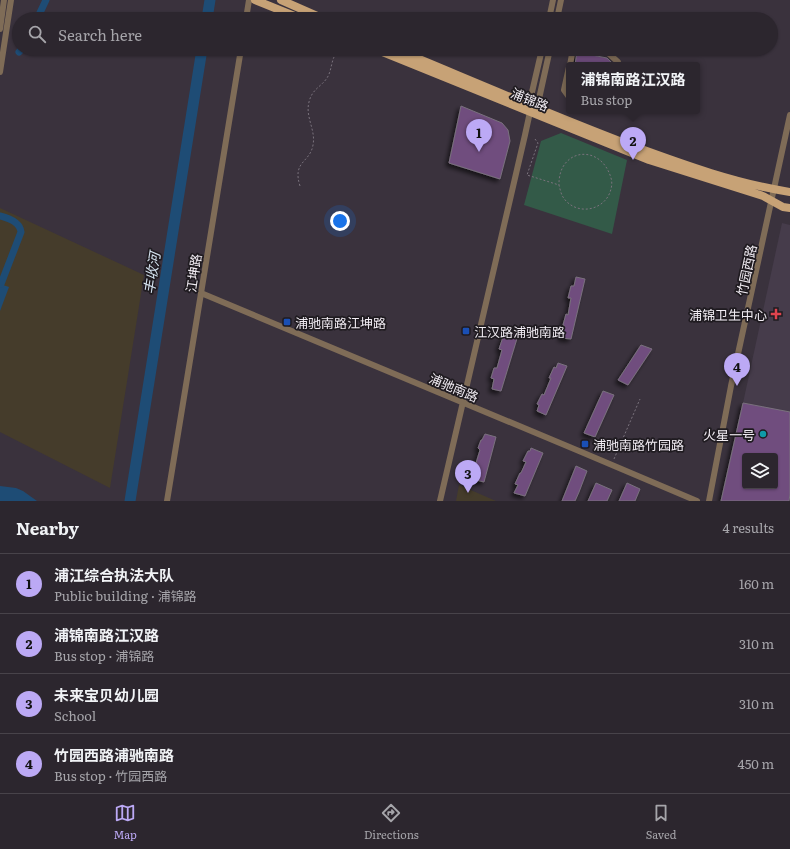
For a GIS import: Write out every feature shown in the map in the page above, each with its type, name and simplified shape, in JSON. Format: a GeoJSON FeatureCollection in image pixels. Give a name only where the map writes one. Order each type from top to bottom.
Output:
{"type":"FeatureCollection","features":[{"type":"Feature","properties":{"kind":"main road"},"geometry":{"type":"LineString","coordinates":[[255,0],[285,12]]}},
{"type":"Feature","properties":{"kind":"main road"},"geometry":{"type":"LineString","coordinates":[[281,0],[308,12]]}},
{"type":"Feature","properties":{"kind":"main road","name":"浦锦路"},"geometry":{"type":"LineString","coordinates":[[394,56],[682,164],[743,183],[790,192]]}},
{"type":"Feature","properties":{"kind":"main road","name":"浦锦路"},"geometry":{"type":"LineString","coordinates":[[411,56],[649,160],[763,196],[783,207],[790,208]]}},
{"type":"Feature","properties":{"kind":"street"},"geometry":{"type":"LineString","coordinates":[[0,29],[4,0]]}},
{"type":"Feature","properties":{"kind":"street"},"geometry":{"type":"LineString","coordinates":[[0,72],[11,0]]}},
{"type":"Feature","properties":{"kind":"street"},"geometry":{"type":"LineString","coordinates":[[247,12],[249,0]]}},
{"type":"Feature","properties":{"kind":"street"},"geometry":{"type":"LineString","coordinates":[[550,12],[553,0]]}},
{"type":"Feature","properties":{"kind":"street"},"geometry":{"type":"LineString","coordinates":[[558,12],[561,0]]}},
{"type":"Feature","properties":{"kind":"street","name":"江坤路"},"geometry":{"type":"LineString","coordinates":[[167,501],[241,56]]}},
{"type":"Feature","properties":{"kind":"street"},"geometry":{"type":"LineString","coordinates":[[440,501],[532,108],[541,56]]}},
{"type":"Feature","properties":{"kind":"street"},"geometry":{"type":"LineString","coordinates":[[532,108],[548,56]]}},
{"type":"Feature","properties":{"kind":"street"},"geometry":{"type":"LineString","coordinates":[[566,80],[564,90],[566,93]]}},
{"type":"Feature","properties":{"kind":"street","name":"竹园西路"},"geometry":{"type":"LineString","coordinates":[[709,501],[731,386],[790,116]]}},
{"type":"Feature","properties":{"kind":"street","name":"浦驰南路"},"geometry":{"type":"LineString","coordinates":[[201,293],[697,501]]}},
{"type":"Feature","properties":{"kind":"path"},"geometry":{"type":"LineString","coordinates":[[300,186],[297,178],[298,171],[302,162],[312,149],[314,142],[308,112],[308,102],[315,89],[328,77],[334,57]]}},
{"type":"Feature","properties":{"kind":"path"},"geometry":{"type":"LineString","coordinates":[[535,139],[538,143],[527,175],[558,185],[563,197],[574,207],[588,210],[602,204],[611,191],[612,182],[607,169],[598,158],[584,154],[576,155],[564,164],[560,172],[558,185]]}},
{"type":"Feature","properties":{"kind":"path"},"geometry":{"type":"LineString","coordinates":[[612,465],[640,399]]}},
{"type":"Feature","properties":{"kind":"shaded area"},"geometry":{"type":"Polygon","coordinates":[[[0,208],[144,275],[110,488],[0,432],[0,208]]]}},
{"type":"Feature","properties":{"kind":"shaded area","name":"浦锦卫生中心"},"geometry":{"type":"Polygon","coordinates":[[[782,223],[790,225],[790,412],[743,403],[782,223]]]}},
{"type":"Feature","properties":{"kind":"shaded area"},"geometry":{"type":"Polygon","coordinates":[[[459,485],[496,501],[456,501],[459,485]]]}},
{"type":"Feature","properties":{"kind":"green space"},"geometry":{"type":"Polygon","coordinates":[[[561,133],[627,160],[612,234],[524,205],[541,141],[561,133]]]}},
{"type":"Feature","properties":{"kind":"water"},"geometry":{"type":"Polygon","coordinates":[[[0,284],[9,287],[0,311],[0,284]]]}},
{"type":"Feature","properties":{"kind":"water"},"geometry":{"type":"Polygon","coordinates":[[[0,486],[16,488],[37,501],[0,501],[0,486]]]}},
{"type":"Feature","properties":{"kind":"building"},"geometry":{"type":"Polygon","coordinates":[[[576,56],[597,56],[607,58],[611,62],[575,62],[576,56]]]}},
{"type":"Feature","properties":{"kind":"building"},"geometry":{"type":"Polygon","coordinates":[[[461,106],[502,123],[508,130],[510,141],[500,179],[449,163],[461,106]]]}},
{"type":"Feature","properties":{"kind":"building"},"geometry":{"type":"Polygon","coordinates":[[[576,277],[585,279],[571,339],[561,338],[566,314],[568,315],[571,298],[568,298],[571,286],[574,286],[576,277]]]}},
{"type":"Feature","properties":{"kind":"building"},"geometry":{"type":"Polygon","coordinates":[[[509,329],[519,332],[501,391],[492,389],[494,379],[491,378],[494,368],[497,368],[502,350],[499,349],[503,337],[506,337],[509,329]]]}},
{"type":"Feature","properties":{"kind":"building"},"geometry":{"type":"Polygon","coordinates":[[[641,345],[652,349],[628,385],[618,380],[641,345]]]}},
{"type":"Feature","properties":{"kind":"building"},"geometry":{"type":"Polygon","coordinates":[[[558,363],[567,366],[546,415],[537,411],[539,405],[537,404],[542,394],[544,395],[551,378],[549,378],[554,367],[556,368],[558,363]]]}},
{"type":"Feature","properties":{"kind":"building"},"geometry":{"type":"Polygon","coordinates":[[[603,391],[614,395],[595,437],[584,433],[603,391]]]}},
{"type":"Feature","properties":{"kind":"building","name":"火星一号"},"geometry":{"type":"Polygon","coordinates":[[[743,403],[790,412],[789,501],[721,501],[743,403]]]}},
{"type":"Feature","properties":{"kind":"building"},"geometry":{"type":"Polygon","coordinates":[[[485,434],[496,437],[484,482],[472,479],[474,473],[472,473],[474,462],[476,463],[480,450],[478,448],[485,434]]]}},
{"type":"Feature","properties":{"kind":"building"},"geometry":{"type":"Polygon","coordinates":[[[531,448],[543,453],[525,496],[514,493],[518,485],[515,484],[526,462],[523,461],[531,448]]]}},
{"type":"Feature","properties":{"kind":"building"},"geometry":{"type":"Polygon","coordinates":[[[576,466],[587,471],[579,492],[575,501],[562,501],[576,466]]]}},
{"type":"Feature","properties":{"kind":"building"},"geometry":{"type":"Polygon","coordinates":[[[596,483],[612,490],[607,501],[588,501],[596,483]]]}},
{"type":"Feature","properties":{"kind":"building"},"geometry":{"type":"Polygon","coordinates":[[[627,483],[640,489],[635,501],[619,501],[627,483]]]}},
{"type":"Feature","properties":{"kind":"waterway"},"geometry":{"type":"LineString","coordinates":[[40,12],[46,0]]}},
{"type":"Feature","properties":{"kind":"waterway","name":"丰收河"},"geometry":{"type":"LineString","coordinates":[[208,12],[210,0]]}},
{"type":"Feature","properties":{"kind":"waterway","name":"丰收河"},"geometry":{"type":"LineString","coordinates":[[130,501],[201,56]]}},
{"type":"Feature","properties":{"kind":"waterway"},"geometry":{"type":"LineString","coordinates":[[0,216],[10,219],[16,223],[21,232],[1,284]]}},
{"type":"Feature","properties":{"kind":"place","name":"浦江综合执法大队"},"geometry":{"type":"Point","coordinates":[479,152]}},
{"type":"Feature","properties":{"kind":"place","name":"浦锦南路江汉路"},"geometry":{"type":"Point","coordinates":[633,160]}},
{"type":"Feature","properties":{"kind":"place","name":"浦锦卫生中心"},"geometry":{"type":"Point","coordinates":[776,314]}},
{"type":"Feature","properties":{"kind":"place","name":"浦驰南路江坤路"},"geometry":{"type":"Point","coordinates":[287,322]}},
{"type":"Feature","properties":{"kind":"place","name":"江汉路浦驰南路"},"geometry":{"type":"Point","coordinates":[466,331]}},
{"type":"Feature","properties":{"kind":"place","name":"竹园西路浦驰南路"},"geometry":{"type":"Point","coordinates":[737,386]}},
{"type":"Feature","properties":{"kind":"place","name":"火星一号"},"geometry":{"type":"Point","coordinates":[763,434]}},
{"type":"Feature","properties":{"kind":"place","name":"浦驰南路竹园路"},"geometry":{"type":"Point","coordinates":[585,444]}},
{"type":"Feature","properties":{"kind":"place","name":"未来宝贝幼儿园"},"geometry":{"type":"Point","coordinates":[468,493]}}]}
